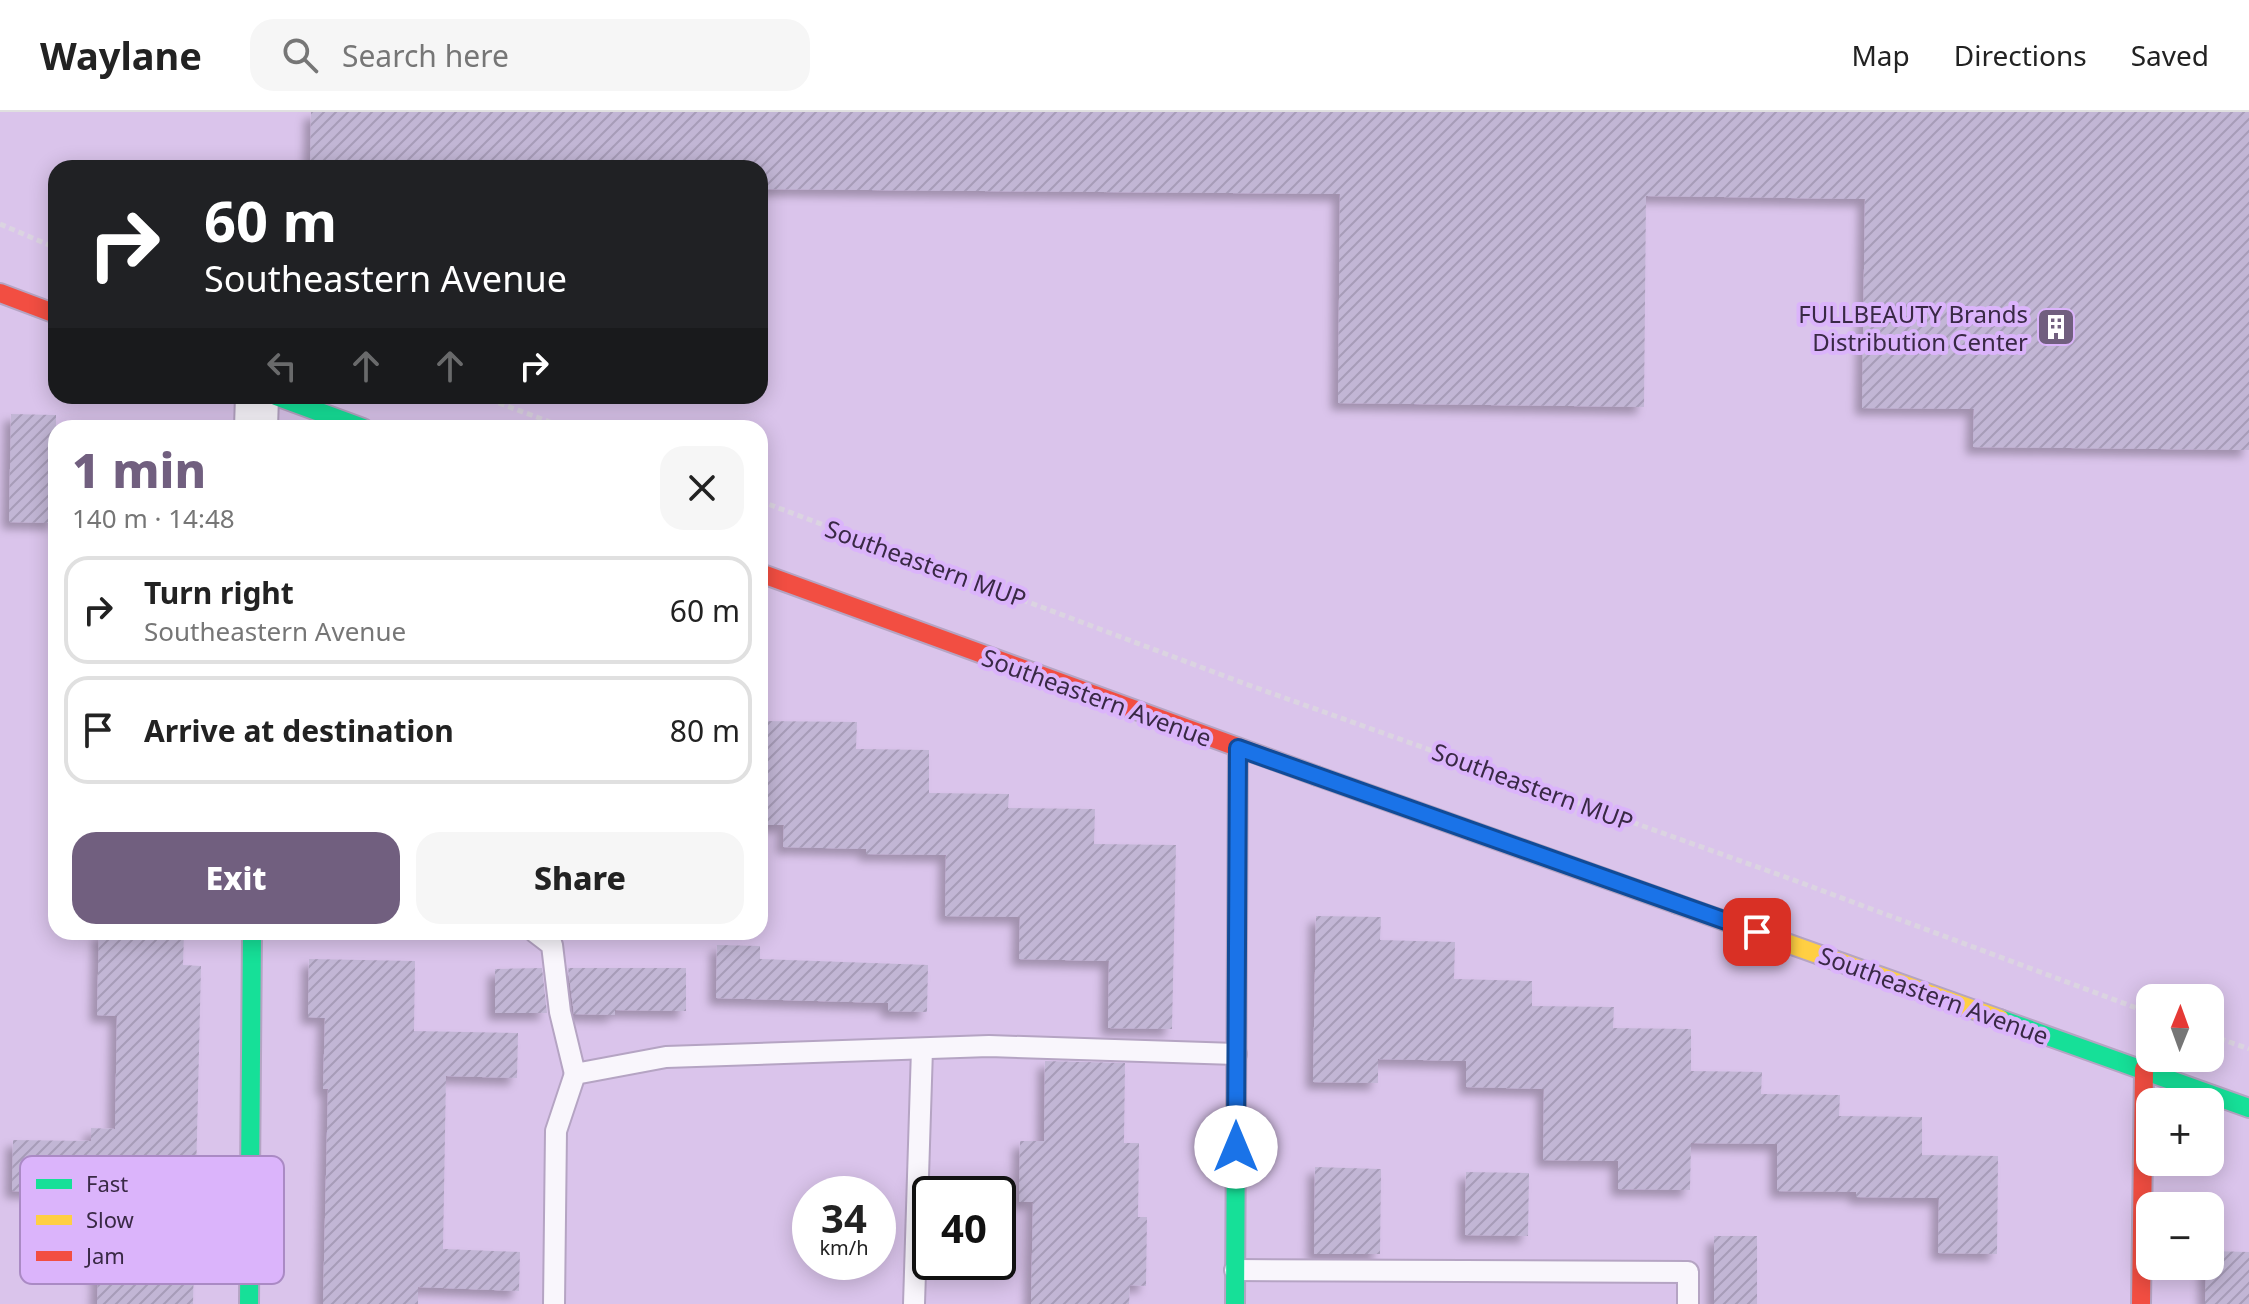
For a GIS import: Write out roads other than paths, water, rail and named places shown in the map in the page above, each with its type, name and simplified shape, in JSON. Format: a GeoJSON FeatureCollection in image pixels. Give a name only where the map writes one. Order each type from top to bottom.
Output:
{"type":"FeatureCollection","features":[{"type":"Feature","properties":{"kind":"main road"},"geometry":{"type":"LineString","coordinates":[[0,293],[48,311]]}},
{"type":"Feature","properties":{"kind":"main road"},"geometry":{"type":"LineString","coordinates":[[298,404],[341,420]]}},
{"type":"Feature","properties":{"kind":"main road","name":"Southeastern Avenue"},"geometry":{"type":"LineString","coordinates":[[768,576],[1238,748],[2136,1066]]}},
{"type":"Feature","properties":{"kind":"main road"},"geometry":{"type":"LineString","coordinates":[[1235,1304],[1238,748]]}},
{"type":"Feature","properties":{"kind":"main road"},"geometry":{"type":"LineString","coordinates":[[252,1156],[256,940]]}},
{"type":"Feature","properties":{"kind":"main road"},"geometry":{"type":"LineString","coordinates":[[2141,1304],[2144,1072]]}},
{"type":"Feature","properties":{"kind":"main road","name":"Southeastern Avenue"},"geometry":{"type":"LineString","coordinates":[[2152,1072],[2249,1108]]}},
{"type":"Feature","properties":{"kind":"main road"},"geometry":{"type":"LineString","coordinates":[[249,1284],[249,1304]]}},
{"type":"Feature","properties":{"kind":"lane"},"geometry":{"type":"LineString","coordinates":[[545,940],[552,945],[560,1012],[575,1074],[556,1131],[554,1304]]}},
{"type":"Feature","properties":{"kind":"lane"},"geometry":{"type":"LineString","coordinates":[[575,1074],[666,1057],[989,1046],[1236,1054]]}},
{"type":"Feature","properties":{"kind":"lane"},"geometry":{"type":"LineString","coordinates":[[914,1304],[922,1049]]}},
{"type":"Feature","properties":{"kind":"lane"},"geometry":{"type":"LineString","coordinates":[[1235,1270],[1688,1272],[1688,1304]]}},
{"type":"Feature","properties":{"kind":"place","name":"FULLBEAUTY Brands Distribution Center"},"geometry":{"type":"Point","coordinates":[2056,327]}}]}
